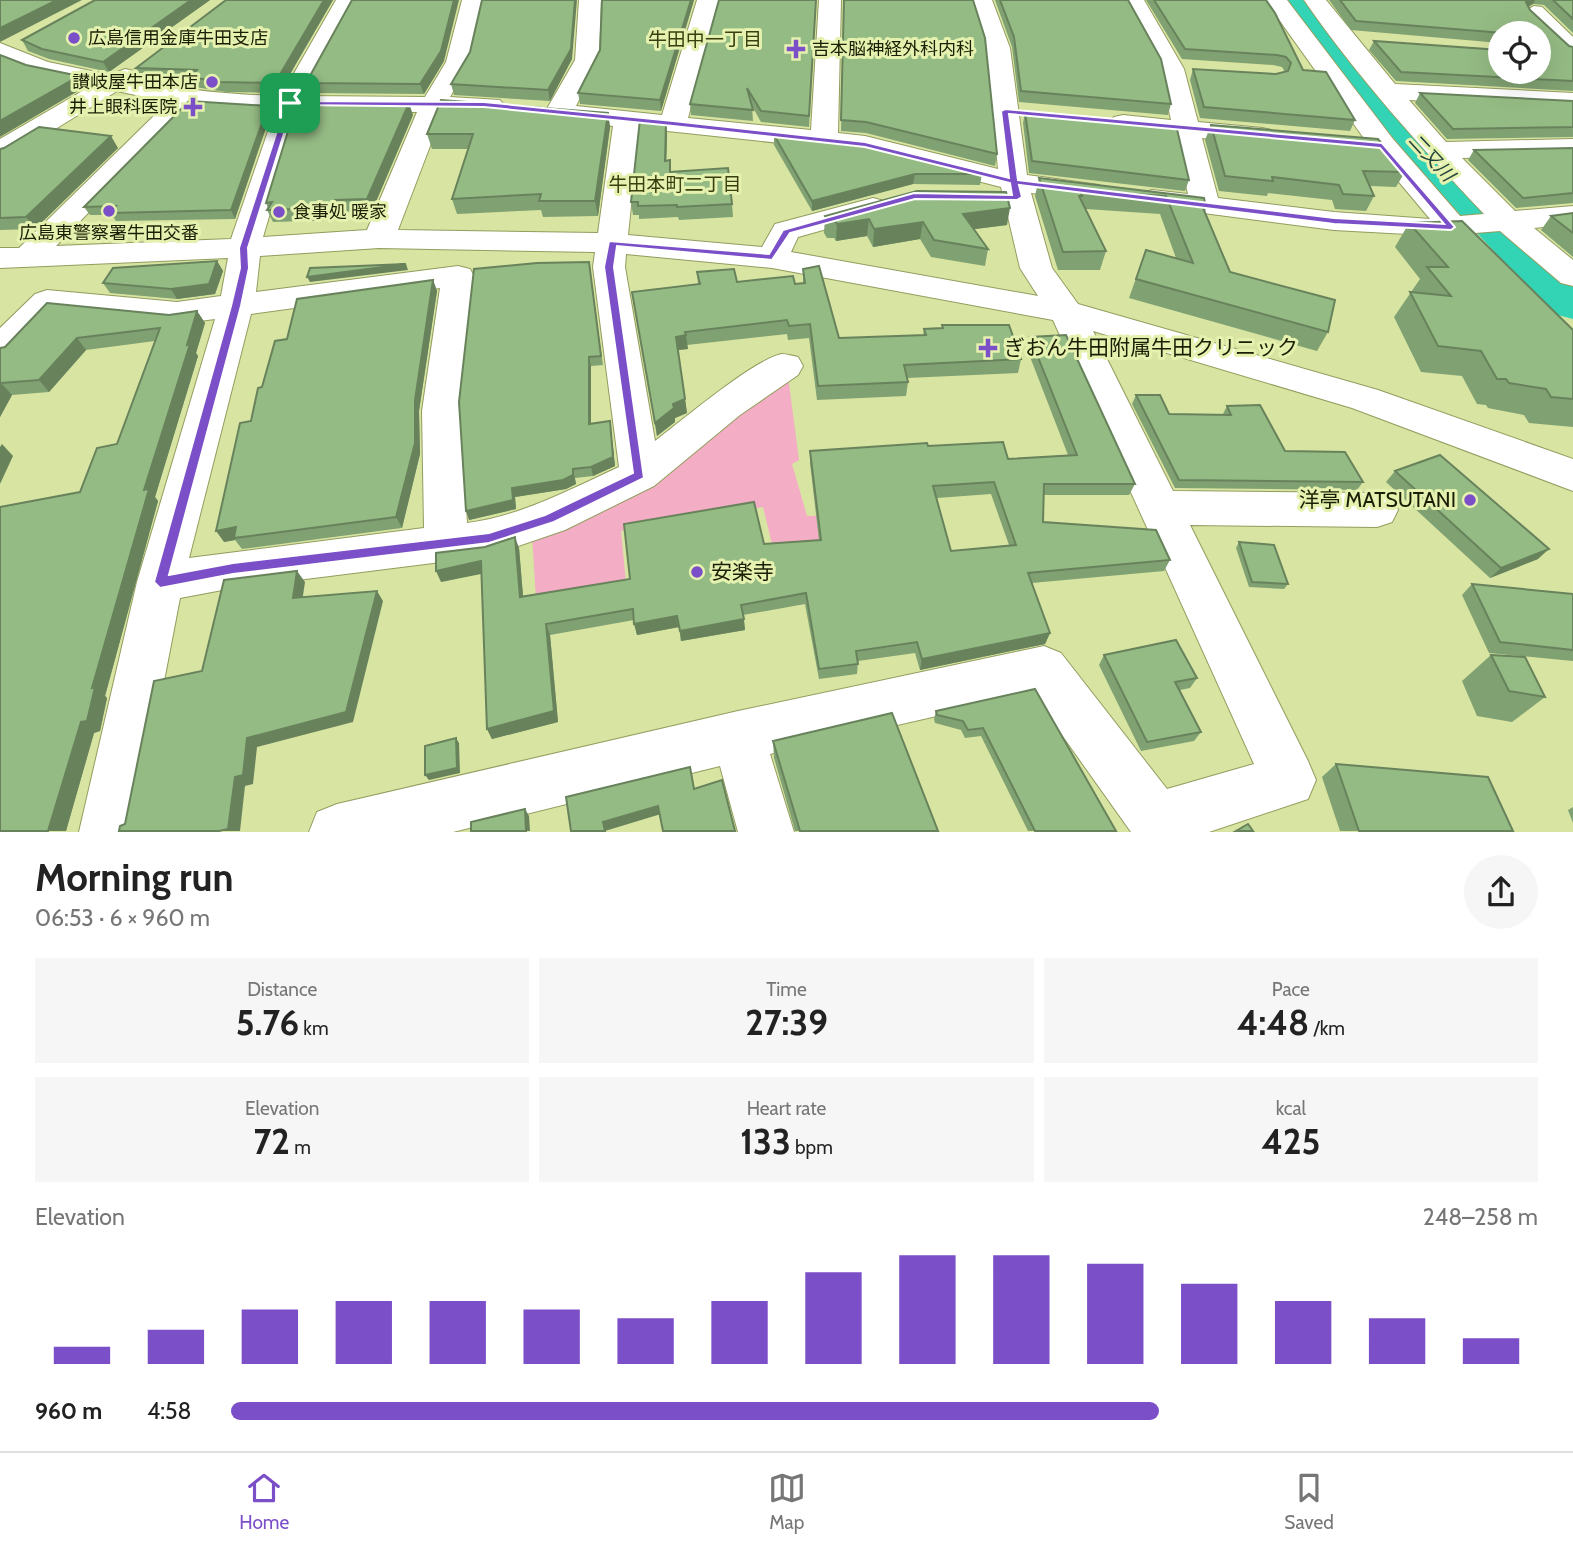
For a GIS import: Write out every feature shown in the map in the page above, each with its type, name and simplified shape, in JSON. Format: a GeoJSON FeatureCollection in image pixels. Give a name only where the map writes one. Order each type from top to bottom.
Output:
{"type":"FeatureCollection","features":[{"type":"Feature","properties":{"kind":"street"},"geometry":{"type":"LineString","coordinates":[[107,831],[160,582],[236,306],[244,268],[244,248],[290,103],[347,0]]}},
{"type":"Feature","properties":{"kind":"street"},"geometry":{"type":"LineString","coordinates":[[379,239],[433,104],[458,62],[473,0]]}},
{"type":"Feature","properties":{"kind":"street"},"geometry":{"type":"LineString","coordinates":[[539,110],[587,60],[590,0]]}},
{"type":"Feature","properties":{"kind":"street"},"geometry":{"type":"LineString","coordinates":[[673,123],[708,0]]}},
{"type":"Feature","properties":{"kind":"street"},"geometry":{"type":"LineString","coordinates":[[824,140],[830,0]]}},
{"type":"Feature","properties":{"kind":"street"},"geometry":{"type":"LineString","coordinates":[[337,831],[738,736],[1044,669],[1161,825],[1289,780],[1066,312],[1036,268],[1016,189],[1018,112],[981,0]]}},
{"type":"Feature","properties":{"kind":"street"},"geometry":{"type":"LineString","coordinates":[[1133,0],[1185,70],[1187,130],[1205,205]]}},
{"type":"Feature","properties":{"kind":"street"},"geometry":{"type":"LineString","coordinates":[[1276,0],[1369,144],[1457,226],[1479,255]]}},
{"type":"Feature","properties":{"kind":"street"},"geometry":{"type":"LineString","coordinates":[[1315,0],[1356,39],[1388,91],[1501,222],[1573,276]]}},
{"type":"Feature","properties":{"kind":"street"},"geometry":{"type":"LineString","coordinates":[[1534,12],[1573,49]]}},
{"type":"Feature","properties":{"kind":"street"},"geometry":{"type":"LineString","coordinates":[[7,49],[41,68],[186,98],[226,103],[433,104],[539,110],[865,144],[1016,189]]}},
{"type":"Feature","properties":{"kind":"street"},"geometry":{"type":"LineString","coordinates":[[0,151],[115,83],[146,61]]}},
{"type":"Feature","properties":{"kind":"street"},"geometry":{"type":"LineString","coordinates":[[1388,91],[1573,102]]}},
{"type":"Feature","properties":{"kind":"street"},"geometry":{"type":"LineString","coordinates":[[15,257],[186,98]]}},
{"type":"Feature","properties":{"kind":"street"},"geometry":{"type":"LineString","coordinates":[[627,119],[609,267],[639,475]]}},
{"type":"Feature","properties":{"kind":"street"},"geometry":{"type":"LineString","coordinates":[[1096,120],[1291,138]]}},
{"type":"Feature","properties":{"kind":"street"},"geometry":{"type":"LineString","coordinates":[[1439,150],[1573,147]]}},
{"type":"Feature","properties":{"kind":"street"},"geometry":{"type":"LineString","coordinates":[[950,194],[1016,189],[1116,194],[1334,221],[1457,226],[1573,215]]}},
{"type":"Feature","properties":{"kind":"street"},"geometry":{"type":"LineString","coordinates":[[772,258],[786,232],[902,200]]}},
{"type":"Feature","properties":{"kind":"street"},"geometry":{"type":"LineString","coordinates":[[15,257],[244,248],[379,239],[613,243],[772,258],[1066,312],[1365,399],[1573,475]]}},
{"type":"Feature","properties":{"kind":"street"},"geometry":{"type":"LineString","coordinates":[[0,349],[47,301],[177,313],[458,276],[441,411],[446,544]]}},
{"type":"Feature","properties":{"kind":"street"},"geometry":{"type":"LineString","coordinates":[[160,582],[233,569],[489,538],[550,518],[639,475],[727,405],[785,366]]}},
{"type":"Feature","properties":{"kind":"street"},"geometry":{"type":"LineString","coordinates":[[1159,508],[1377,510]]}},
{"type":"Feature","properties":{"kind":"street"},"geometry":{"type":"LineString","coordinates":[[738,736],[766,831]]}},
{"type":"Feature","properties":{"kind":"shaded area"},"geometry":{"type":"Polygon","coordinates":[[[788,376],[799,460],[792,464],[807,516],[876,514],[806,604],[787,606],[763,507],[621,531],[626,583],[536,599],[532,535],[788,376]]]}},
{"type":"Feature","properties":{"kind":"building"},"geometry":{"type":"Polygon","coordinates":[[[0,0],[57,0],[0,28],[0,0]]]}},
{"type":"Feature","properties":{"kind":"building"},"geometry":{"type":"Polygon","coordinates":[[[95,0],[191,0],[103,62],[42,49],[22,40],[95,0]]]}},
{"type":"Feature","properties":{"kind":"building"},"geometry":{"type":"Polygon","coordinates":[[[226,0],[324,0],[275,83],[221,82],[190,77],[197,70],[136,68],[226,0]]]}},
{"type":"Feature","properties":{"kind":"building"},"geometry":{"type":"Polygon","coordinates":[[[352,0],[454,0],[441,51],[420,84],[306,83],[352,0]]]}},
{"type":"Feature","properties":{"kind":"building"},"geometry":{"type":"Polygon","coordinates":[[[482,0],[575,0],[571,49],[548,90],[451,84],[470,52],[482,0]]]}},
{"type":"Feature","properties":{"kind":"building"},"geometry":{"type":"Polygon","coordinates":[[[602,0],[691,0],[660,100],[578,93],[600,50],[602,0]]]}},
{"type":"Feature","properties":{"kind":"building"},"geometry":{"type":"Polygon","coordinates":[[[719,0],[816,0],[809,116],[761,111],[747,88],[753,110],[690,104],[719,0]]]}},
{"type":"Feature","properties":{"kind":"building"},"geometry":{"type":"Polygon","coordinates":[[[844,0],[973,0],[985,38],[997,154],[866,122],[841,120],[844,0]]]}},
{"type":"Feature","properties":{"kind":"building"},"geometry":{"type":"Polygon","coordinates":[[[1000,0],[1128,0],[1161,59],[1171,104],[1021,91],[1014,37],[1000,0]]]}},
{"type":"Feature","properties":{"kind":"building"},"geometry":{"type":"Polygon","coordinates":[[[1154,0],[1266,0],[1303,70],[1326,72],[1355,120],[1204,107],[1193,69],[1276,74],[1288,71],[1291,63],[1286,57],[1277,55],[1185,49],[1154,0]]]}},
{"type":"Feature","properties":{"kind":"building"},"geometry":{"type":"Polygon","coordinates":[[[1340,0],[1529,0],[1526,2],[1530,10],[1542,21],[1488,21],[1488,32],[1356,21],[1340,0]]]}},
{"type":"Feature","properties":{"kind":"building"},"geometry":{"type":"Polygon","coordinates":[[[1553,0],[1573,0],[1573,19],[1553,0]]]}},
{"type":"Feature","properties":{"kind":"building"},"geometry":{"type":"Polygon","coordinates":[[[1551,29],[1573,47],[1573,81],[1551,80],[1551,29]]]}},
{"type":"Feature","properties":{"kind":"building"},"geometry":{"type":"Polygon","coordinates":[[[1374,41],[1488,49],[1488,77],[1401,72],[1374,41]]]}},
{"type":"Feature","properties":{"kind":"building"},"geometry":{"type":"Polygon","coordinates":[[[0,55],[26,65],[79,76],[0,121],[0,55]]]}},
{"type":"Feature","properties":{"kind":"building"},"geometry":{"type":"Polygon","coordinates":[[[1420,93],[1573,101],[1573,127],[1453,129],[1420,93]]]}},
{"type":"Feature","properties":{"kind":"building"},"geometry":{"type":"Polygon","coordinates":[[[441,100],[608,113],[595,201],[539,201],[541,194],[452,199],[473,134],[427,134],[441,100]]]}},
{"type":"Feature","properties":{"kind":"building"},"geometry":{"type":"Polygon","coordinates":[[[189,101],[268,106],[231,210],[111,213],[116,206],[84,207],[189,101]]]}},
{"type":"Feature","properties":{"kind":"building"},"geometry":{"type":"Polygon","coordinates":[[[297,102],[409,103],[367,199],[335,200],[331,208],[267,210],[272,202],[266,203],[297,102]]]}},
{"type":"Feature","properties":{"kind":"building"},"geometry":{"type":"Polygon","coordinates":[[[1025,112],[1176,125],[1189,180],[1032,161],[1025,112]]]}},
{"type":"Feature","properties":{"kind":"building"},"geometry":{"type":"Polygon","coordinates":[[[640,119],[666,122],[665,161],[670,160],[670,172],[728,168],[732,204],[677,207],[638,206],[638,202],[631,202],[640,119]]]}},
{"type":"Feature","properties":{"kind":"building"},"geometry":{"type":"Polygon","coordinates":[[[1211,125],[1378,139],[1405,172],[1363,171],[1374,196],[1343,194],[1339,185],[1272,177],[1273,181],[1225,176],[1211,125]]]}},
{"type":"Feature","properties":{"kind":"building"},"geometry":{"type":"Polygon","coordinates":[[[39,127],[111,136],[26,217],[0,218],[0,149],[39,127]]]}},
{"type":"Feature","properties":{"kind":"building"},"geometry":{"type":"Polygon","coordinates":[[[774,135],[864,144],[982,174],[915,174],[812,201],[774,135]]]}},
{"type":"Feature","properties":{"kind":"building"},"geometry":{"type":"Polygon","coordinates":[[[1573,148],[1573,193],[1523,198],[1474,150],[1573,148]]]}},
{"type":"Feature","properties":{"kind":"building"},"geometry":{"type":"Polygon","coordinates":[[[1039,178],[1204,198],[1206,208],[1203,208],[1230,272],[1335,300],[1328,332],[1136,279],[1146,250],[1193,263],[1166,196],[1080,191],[1082,196],[1079,196],[1106,251],[1063,252],[1039,178]]]}},
{"type":"Feature","properties":{"kind":"building"},"geometry":{"type":"Polygon","coordinates":[[[917,191],[1006,192],[1010,208],[963,214],[988,249],[934,240],[923,222],[874,229],[869,219],[837,224],[835,221],[828,221],[825,216],[917,191]]]}},
{"type":"Feature","properties":{"kind":"building"},"geometry":{"type":"Polygon","coordinates":[[[1573,213],[1573,233],[1551,216],[1573,213]]]}},
{"type":"Feature","properties":{"kind":"building"},"geometry":{"type":"Polygon","coordinates":[[[1462,221],[1573,330],[1573,399],[1551,397],[1546,389],[1497,379],[1481,351],[1438,346],[1410,292],[1451,296],[1427,267],[1448,267],[1409,223],[1462,221]]]}},
{"type":"Feature","properties":{"kind":"building"},"geometry":{"type":"Polygon","coordinates":[[[217,261],[209,284],[171,289],[103,283],[113,268],[217,261]]]}},
{"type":"Feature","properties":{"kind":"building"},"geometry":{"type":"Polygon","coordinates":[[[589,262],[601,356],[589,357],[589,424],[610,421],[613,457],[591,467],[573,469],[573,475],[563,480],[512,488],[513,500],[466,511],[459,402],[474,269],[537,263],[589,262]]]}},
{"type":"Feature","properties":{"kind":"building"},"geometry":{"type":"Polygon","coordinates":[[[406,264],[307,277],[310,268],[406,264]]]}},
{"type":"Feature","properties":{"kind":"building"},"geometry":{"type":"Polygon","coordinates":[[[819,266],[839,338],[926,335],[924,329],[943,328],[942,325],[1009,325],[1021,359],[904,365],[908,382],[818,386],[810,324],[789,326],[787,320],[685,332],[686,335],[676,337],[685,399],[673,404],[674,408],[655,423],[632,292],[700,284],[697,272],[734,269],[737,282],[793,276],[795,284],[805,283],[803,269],[819,266]]]}},
{"type":"Feature","properties":{"kind":"building"},"geometry":{"type":"Polygon","coordinates":[[[433,280],[415,400],[415,443],[396,517],[234,538],[236,527],[216,531],[240,423],[251,421],[258,388],[262,387],[275,341],[287,339],[297,299],[433,280]]]}},
{"type":"Feature","properties":{"kind":"building"},"geometry":{"type":"Polygon","coordinates":[[[47,303],[169,315],[197,311],[187,345],[190,344],[144,490],[149,489],[92,688],[95,687],[87,721],[81,722],[48,831],[0,831],[0,507],[80,492],[97,448],[117,444],[160,328],[77,338],[39,380],[0,384],[0,348],[5,347],[47,303]]]}},
{"type":"Feature","properties":{"kind":"building"},"geometry":{"type":"Polygon","coordinates":[[[1066,335],[1135,484],[1044,484],[1043,522],[1156,530],[1170,560],[1028,573],[1050,633],[922,659],[917,642],[856,651],[858,664],[819,669],[806,593],[741,605],[744,619],[680,631],[677,616],[634,624],[633,609],[546,624],[554,711],[487,729],[481,561],[436,571],[436,553],[485,547],[515,537],[520,597],[630,579],[624,524],[754,502],[764,544],[821,540],[810,451],[927,443],[928,446],[1003,442],[1008,459],[1077,455],[1030,337],[1066,335]],[[994,482],[933,486],[951,551],[1016,545],[994,482]]]}},
{"type":"Feature","properties":{"kind":"building"},"geometry":{"type":"Polygon","coordinates":[[[1136,395],[1160,395],[1169,414],[1231,415],[1227,406],[1260,405],[1285,451],[1345,452],[1363,482],[1179,480],[1136,395]]]}},
{"type":"Feature","properties":{"kind":"building"},"geometry":{"type":"Polygon","coordinates":[[[1440,455],[1549,549],[1501,568],[1395,471],[1440,455]]]}},
{"type":"Feature","properties":{"kind":"building"},"geometry":{"type":"Polygon","coordinates":[[[1239,542],[1274,545],[1288,584],[1252,582],[1239,542]]]}},
{"type":"Feature","properties":{"kind":"building"},"geometry":{"type":"Polygon","coordinates":[[[297,571],[293,598],[377,591],[346,712],[247,738],[243,775],[235,777],[228,829],[119,831],[120,826],[125,824],[154,681],[202,671],[224,580],[297,571]]]}},
{"type":"Feature","properties":{"kind":"building"},"geometry":{"type":"Polygon","coordinates":[[[1472,584],[1573,594],[1573,650],[1500,642],[1472,584]]]}},
{"type":"Feature","properties":{"kind":"building"},"geometry":{"type":"Polygon","coordinates":[[[1176,640],[1197,678],[1175,682],[1201,732],[1147,742],[1104,655],[1176,640]]]}},
{"type":"Feature","properties":{"kind":"building"},"geometry":{"type":"Polygon","coordinates":[[[1491,655],[1525,657],[1545,697],[1509,691],[1491,655]]]}},
{"type":"Feature","properties":{"kind":"building"},"geometry":{"type":"Polygon","coordinates":[[[1035,689],[1116,831],[1035,831],[983,728],[968,730],[963,721],[937,715],[936,711],[1035,689]]]}},
{"type":"Feature","properties":{"kind":"building"},"geometry":{"type":"Polygon","coordinates":[[[892,713],[938,831],[800,831],[773,741],[892,713]]]}},
{"type":"Feature","properties":{"kind":"building"},"geometry":{"type":"Polygon","coordinates":[[[456,738],[457,768],[425,775],[425,746],[456,738]]]}},
{"type":"Feature","properties":{"kind":"building"},"geometry":{"type":"Polygon","coordinates":[[[1336,764],[1488,777],[1513,831],[1359,831],[1336,764]]]}},
{"type":"Feature","properties":{"kind":"building"},"geometry":{"type":"Polygon","coordinates":[[[690,767],[694,789],[722,780],[735,831],[663,831],[658,806],[603,822],[605,831],[571,831],[566,797],[690,767]]]}},
{"type":"Feature","properties":{"kind":"building"},"geometry":{"type":"Polygon","coordinates":[[[525,809],[526,831],[471,831],[471,822],[525,809]]]}},
{"type":"Feature","properties":{"kind":"building"},"geometry":{"type":"Polygon","coordinates":[[[1248,824],[1253,831],[1236,831],[1248,824]]]}},
{"type":"Feature","properties":{"kind":"waterway","name":"二又川"},"geometry":{"type":"LineString","coordinates":[[1305,0],[1366,81],[1431,158],[1573,302]]}},
{"type":"Feature","properties":{"kind":"place","name":"広島信用金庫牛田支店"},"geometry":{"type":"Point","coordinates":[74,38]}},
{"type":"Feature","properties":{"kind":"place","name":"吉本脳神経外科内科"},"geometry":{"type":"Point","coordinates":[796,49]}},
{"type":"Feature","properties":{"kind":"place","name":"讃岐屋牛田本店"},"geometry":{"type":"Point","coordinates":[212,82]}},
{"type":"Feature","properties":{"kind":"place","name":"井上眼科医院"},"geometry":{"type":"Point","coordinates":[193,107]}},
{"type":"Feature","properties":{"kind":"place","name":"広島東警察署牛田交番"},"geometry":{"type":"Point","coordinates":[109,211]}},
{"type":"Feature","properties":{"kind":"place","name":"食事処 暖家"},"geometry":{"type":"Point","coordinates":[279,212]}},
{"type":"Feature","properties":{"kind":"place","name":"ぎおん牛田附属牛田クリニック"},"geometry":{"type":"Point","coordinates":[988,348]}},
{"type":"Feature","properties":{"kind":"place","name":"洋亭 MATSUTANI"},"geometry":{"type":"Point","coordinates":[1470,500]}},
{"type":"Feature","properties":{"kind":"place","name":"安楽寺"},"geometry":{"type":"Point","coordinates":[697,572]}},
{"type":"Feature","properties":{"kind":"district","name":"牛田中一丁目"},"geometry":{"type":"Point","coordinates":[705,39]}},
{"type":"Feature","properties":{"kind":"district","name":"牛田本町二丁目"},"geometry":{"type":"Point","coordinates":[675,184]}},
{"type":"Feature","properties":{"kind":"route"},"geometry":{"type":"LineString","coordinates":[[290,103],[244,248],[244,268],[236,306],[160,582],[233,569],[489,538],[550,518],[639,475],[609,267],[613,243],[772,258],[786,232],[914,196],[950,194],[1017,197],[1014,182],[1334,221],[1451,227],[1382,145],[1187,130],[1005,111],[1014,182],[865,144],[673,123],[484,104],[290,103]]}}]}
